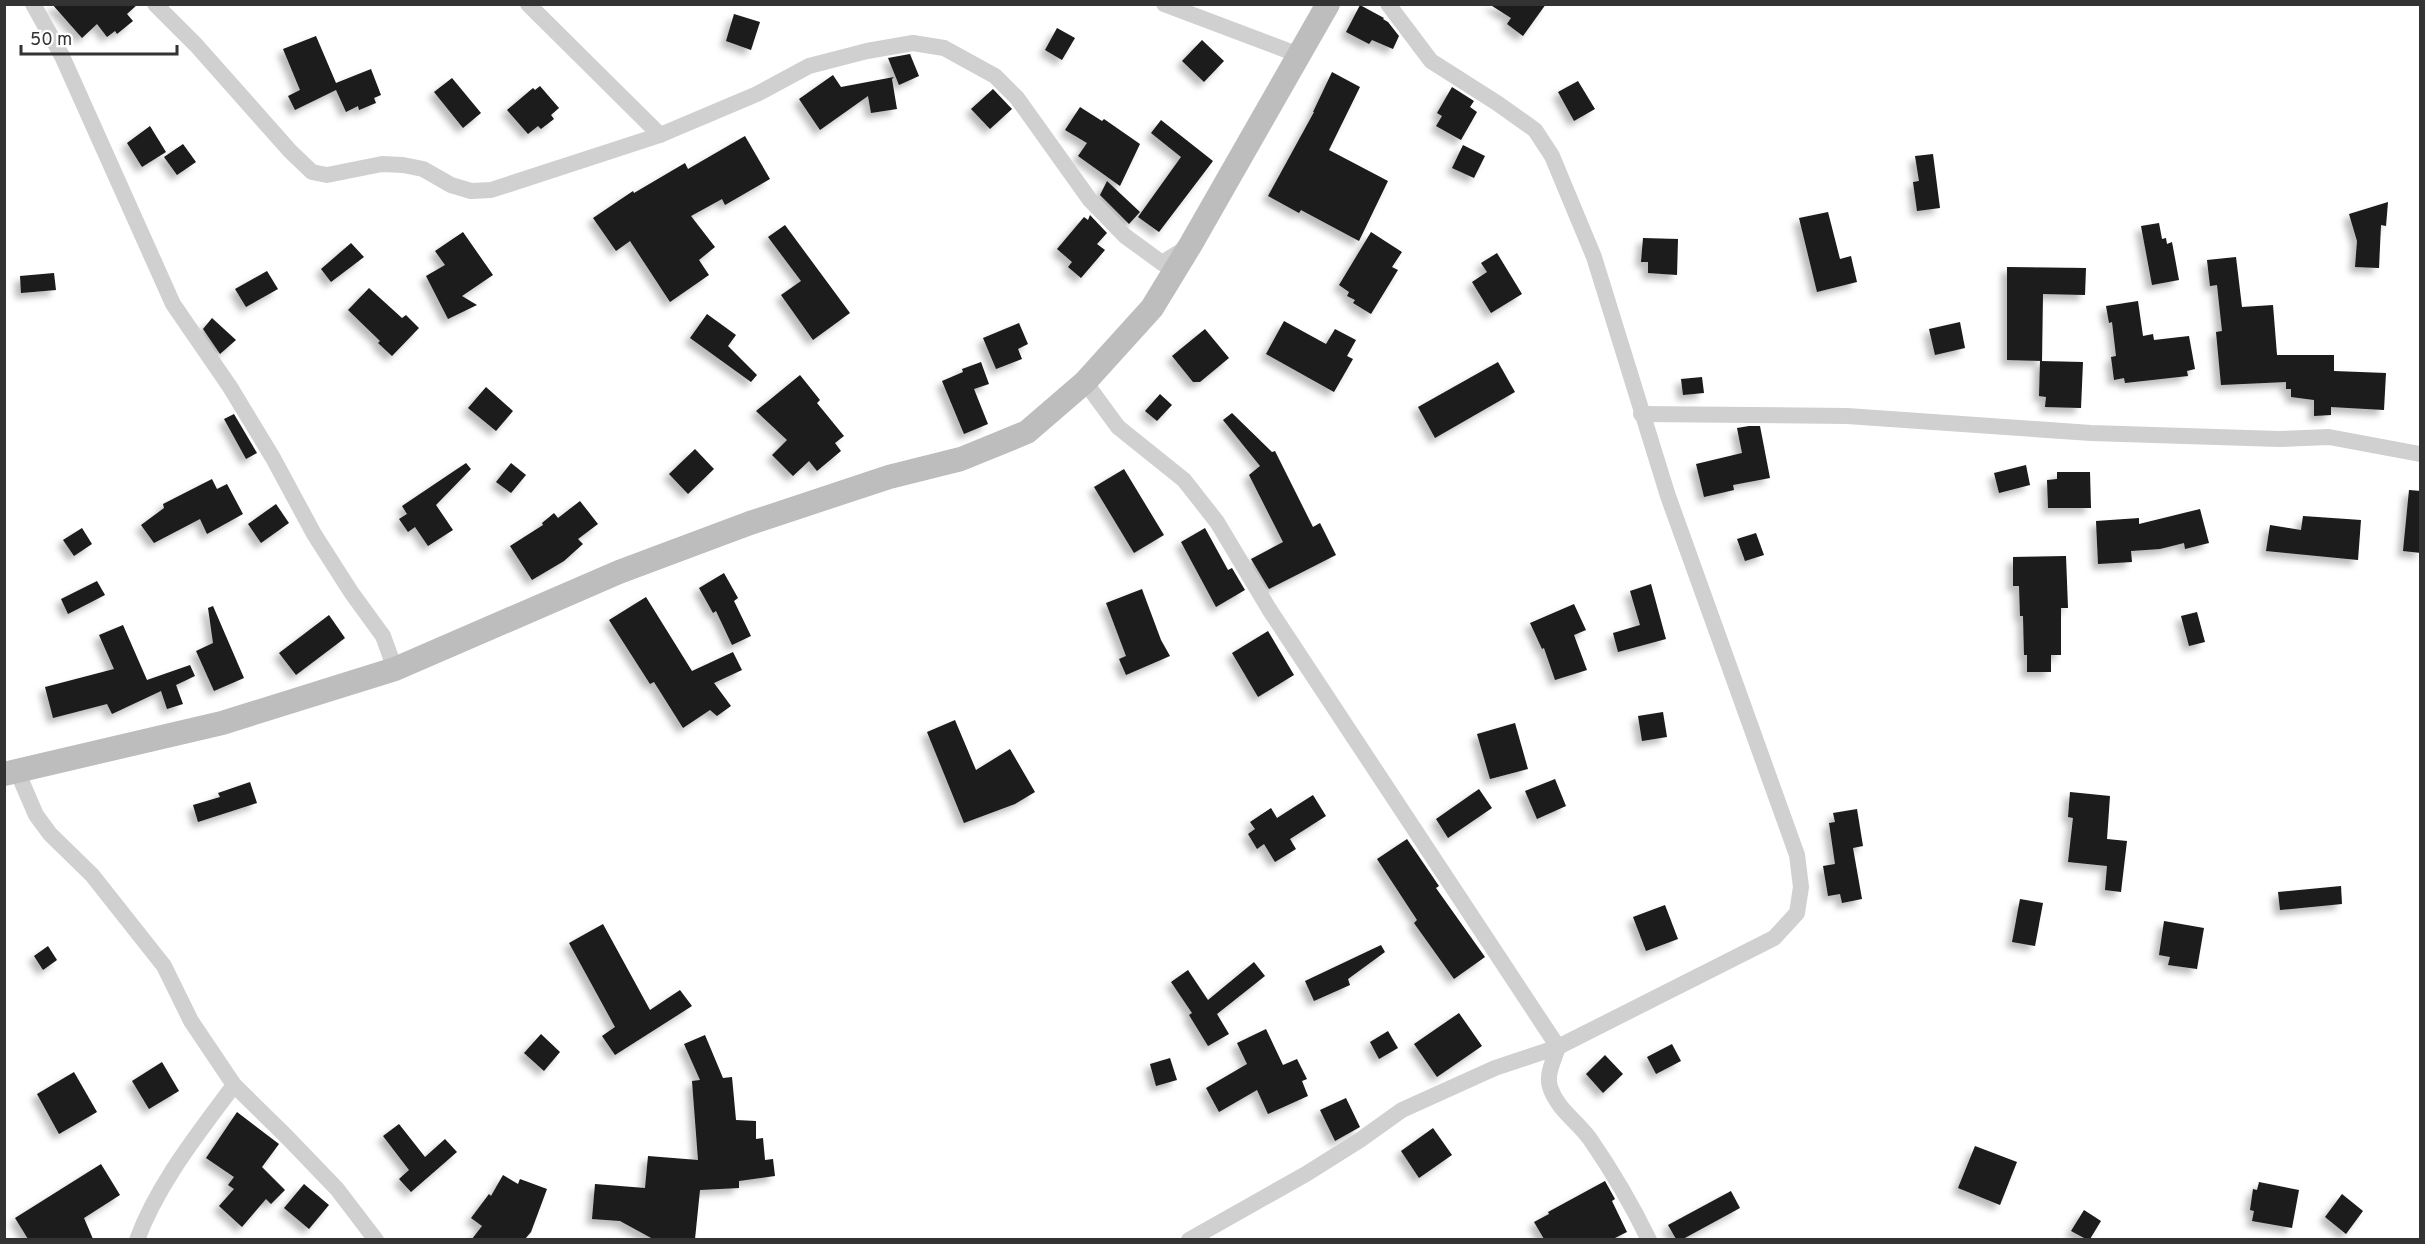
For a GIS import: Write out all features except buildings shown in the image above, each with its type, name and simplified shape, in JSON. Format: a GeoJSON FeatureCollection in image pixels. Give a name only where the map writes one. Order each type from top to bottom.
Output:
{"type":"FeatureCollection","features":[{"type":"Feature","properties":{"kind":"street"},"geometry":{"type":"LineString","coordinates":[[33,4],[62,56],[172,304],[236,397],[326,554],[383,636],[395,669]]}},
{"type":"Feature","properties":{"kind":"street"},"geometry":{"type":"LineString","coordinates":[[155,4],[312,172],[327,175],[382,164],[403,165],[423,169],[452,185],[471,191],[491,190],[660,135],[757,94],[809,66],[913,42],[944,48],[995,76],[1017,98],[1090,200],[1125,236],[1162,263],[1191,244]]}},
{"type":"Feature","properties":{"kind":"street"},"geometry":{"type":"LineString","coordinates":[[528,4],[660,135]]}},
{"type":"Feature","properties":{"kind":"street"},"geometry":{"type":"LineString","coordinates":[[1164,4],[1299,55]]}},
{"type":"Feature","properties":{"kind":"street"},"geometry":{"type":"LineString","coordinates":[[376,1239],[337,1189],[234,1085],[191,1021],[164,966],[92,875],[50,834],[11,772],[222,723],[395,669],[619,572],[750,523],[889,477],[961,459],[1027,432],[1085,382],[1152,308],[1328,4]]}},
{"type":"Feature","properties":{"kind":"street"},"geometry":{"type":"LineString","coordinates":[[1189,1239],[1315,1168],[1402,1110],[1495,1068],[1557,1047],[1774,938],[1797,913],[1801,886],[1797,855],[1672,507],[1641,414],[1594,257],[1552,156],[1534,130],[1497,103],[1431,61],[1388,4]]}},
{"type":"Feature","properties":{"kind":"street"},"geometry":{"type":"LineString","coordinates":[[1085,382],[1118,428],[1184,480],[1217,522],[1269,609],[1557,1047]]}},
{"type":"Feature","properties":{"kind":"street"},"geometry":{"type":"LineString","coordinates":[[1641,414],[1848,416],[2091,433],[2279,439],[2329,437],[2421,453]]}},
{"type":"Feature","properties":{"kind":"street"},"geometry":{"type":"LineString","coordinates":[[1557,1047],[1548,1074],[1550,1087],[1558,1104],[1588,1137],[1634,1210],[1649,1239]]}},
{"type":"Feature","properties":{"kind":"street"},"geometry":{"type":"LineString","coordinates":[[137,1239],[147,1213],[185,1152],[234,1085]]}}]}
